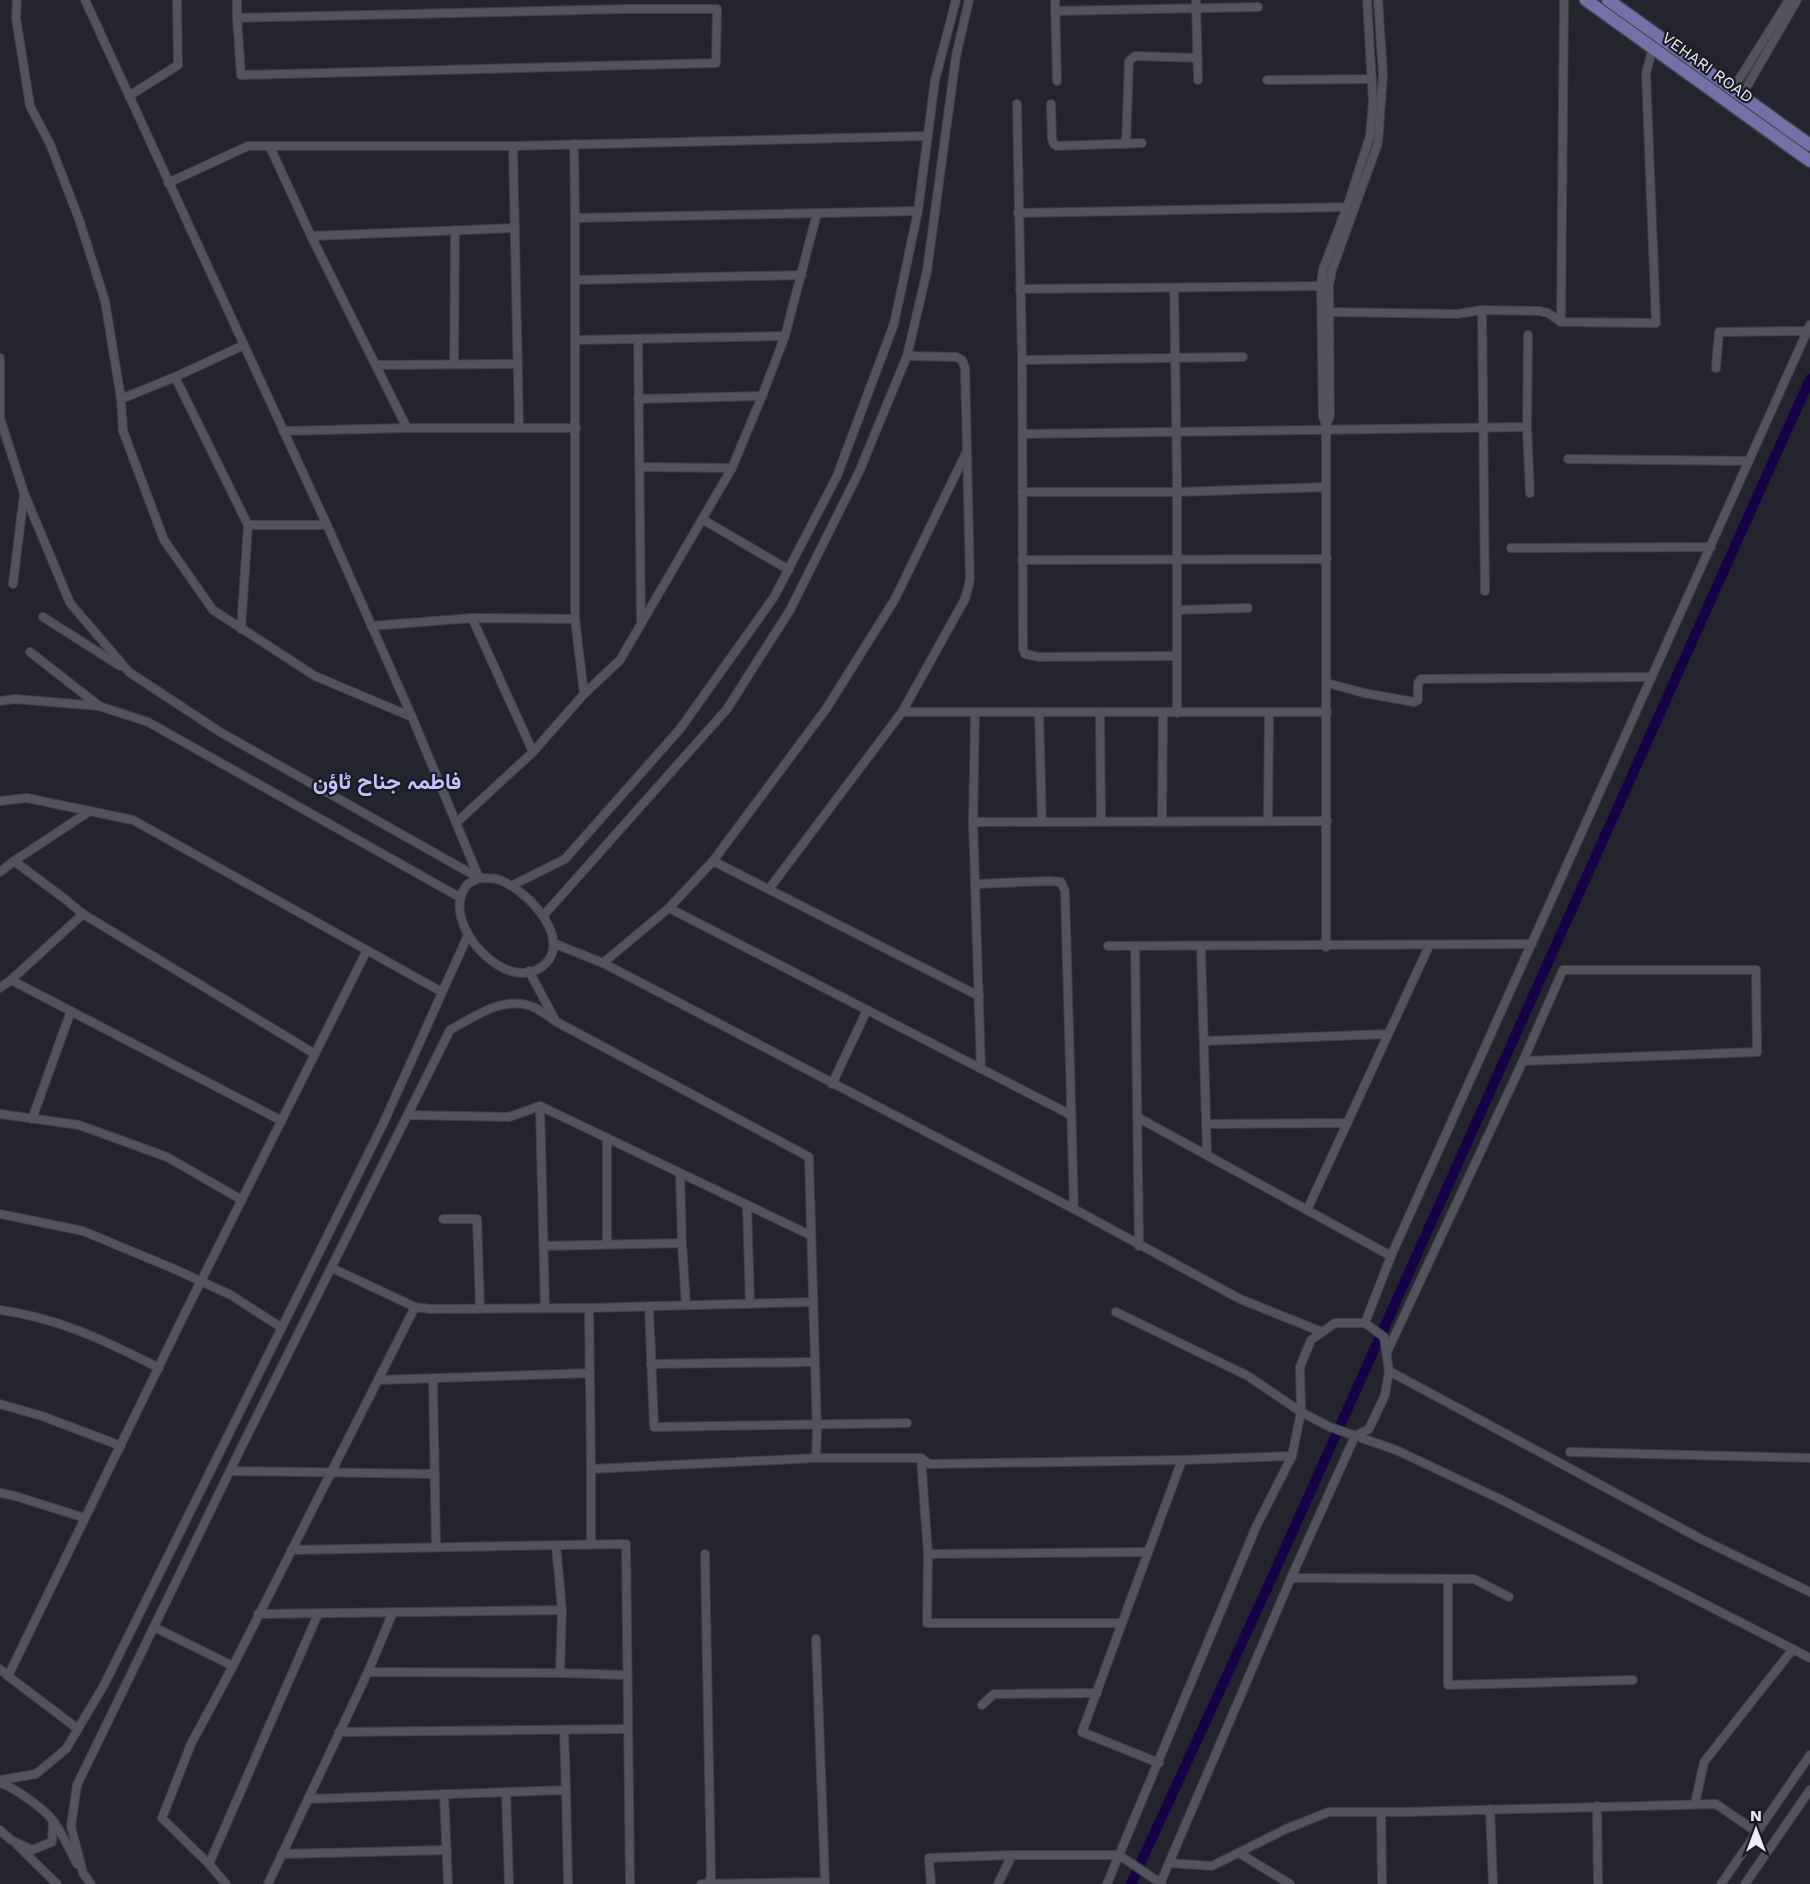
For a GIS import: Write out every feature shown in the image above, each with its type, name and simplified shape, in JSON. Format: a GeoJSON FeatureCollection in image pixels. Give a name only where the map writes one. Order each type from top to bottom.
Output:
{"type":"FeatureCollection","features":[{"type":"Feature","properties":{"kind":"main road","name":"VEHARI ROAD"},"geometry":{"type":"LineString","coordinates":[[1586,0],[1810,161]]}},
{"type":"Feature","properties":{"kind":"main road","name":"VEHARI ROAD"},"geometry":{"type":"LineString","coordinates":[[1612,1],[1810,145]]}},
{"type":"Feature","properties":{"kind":"street"},"geometry":{"type":"LineString","coordinates":[[17,0],[16,18],[30,106],[51,144],[79,219],[105,301],[121,399],[123,430],[164,540],[213,610],[315,676],[412,717]]}},
{"type":"Feature","properties":{"kind":"street"},"geometry":{"type":"LineString","coordinates":[[85,0],[327,525],[412,717],[479,878]]}},
{"type":"Feature","properties":{"kind":"street"},"geometry":{"type":"LineString","coordinates":[[129,96],[178,65],[177,0]]}},
{"type":"Feature","properties":{"kind":"street"},"geometry":{"type":"LineString","coordinates":[[237,0],[237,18],[241,75],[716,63],[717,9],[626,4],[237,18]]}},
{"type":"Feature","properties":{"kind":"street"},"geometry":{"type":"LineString","coordinates":[[511,886],[565,859],[680,729],[774,597],[837,476],[894,324],[918,211],[935,80],[956,0]]}},
{"type":"Feature","properties":{"kind":"street"},"geometry":{"type":"LineString","coordinates":[[544,915],[727,709],[790,610],[859,472],[907,356],[927,272],[956,56],[969,0]]}},
{"type":"Feature","properties":{"kind":"street"},"geometry":{"type":"LineString","coordinates":[[1055,0],[1057,81]]}},
{"type":"Feature","properties":{"kind":"street"},"geometry":{"type":"LineString","coordinates":[[1326,427],[1330,416],[1328,312],[1323,269],[1347,207],[1370,136],[1373,102],[1367,0]]}},
{"type":"Feature","properties":{"kind":"street"},"geometry":{"type":"LineString","coordinates":[[1326,946],[1327,559],[1326,427],[1323,417],[1325,286],[1378,143],[1383,75],[1378,0]]}},
{"type":"Feature","properties":{"kind":"street"},"geometry":{"type":"LineString","coordinates":[[1561,322],[1564,0]]}},
{"type":"Feature","properties":{"kind":"street"},"geometry":{"type":"LineString","coordinates":[[1737,92],[1789,0]]}},
{"type":"Feature","properties":{"kind":"street"},"geometry":{"type":"LineString","coordinates":[[1737,92],[1797,0]]}},
{"type":"Feature","properties":{"kind":"street"},"geometry":{"type":"LineString","coordinates":[[1055,11],[1196,4],[1258,7]]}},
{"type":"Feature","properties":{"kind":"street"},"geometry":{"type":"LineString","coordinates":[[1196,4],[1198,80]]}},
{"type":"Feature","properties":{"kind":"street"},"geometry":{"type":"LineString","coordinates":[[1328,312],[1457,314],[1482,310],[1540,311],[1548,313],[1561,322],[1652,324],[1656,322],[1646,73],[1653,48]]}},
{"type":"Feature","properties":{"kind":"street"},"geometry":{"type":"LineString","coordinates":[[1126,144],[1132,58],[1135,56],[1198,58]]}},
{"type":"Feature","properties":{"kind":"street"},"geometry":{"type":"LineString","coordinates":[[1268,80],[1372,79]]}},
{"type":"Feature","properties":{"kind":"street"},"geometry":{"type":"LineString","coordinates":[[1017,104],[1025,654],[1038,657],[1177,656]]}},
{"type":"Feature","properties":{"kind":"street"},"geometry":{"type":"LineString","coordinates":[[1051,104],[1054,144],[1057,146],[1142,143]]}},
{"type":"Feature","properties":{"kind":"street"},"geometry":{"type":"LineString","coordinates":[[168,183],[248,146],[513,146],[928,136]]}},
{"type":"Feature","properties":{"kind":"street"},"geometry":{"type":"LineString","coordinates":[[574,144],[575,619],[584,694]]}},
{"type":"Feature","properties":{"kind":"street"},"geometry":{"type":"LineString","coordinates":[[513,146],[519,427]]}},
{"type":"Feature","properties":{"kind":"street"},"geometry":{"type":"LineString","coordinates":[[270,147],[311,236],[407,428]]}},
{"type":"Feature","properties":{"kind":"street"},"geometry":{"type":"LineString","coordinates":[[1018,213],[1347,207]]}},
{"type":"Feature","properties":{"kind":"street"},"geometry":{"type":"LineString","coordinates":[[575,218],[918,211]]}},
{"type":"Feature","properties":{"kind":"street"},"geometry":{"type":"LineString","coordinates":[[457,822],[533,752],[584,694],[620,660],[732,468],[785,336],[817,213]]}},
{"type":"Feature","properties":{"kind":"street"},"geometry":{"type":"LineString","coordinates":[[311,236],[514,228]]}},
{"type":"Feature","properties":{"kind":"street"},"geometry":{"type":"LineString","coordinates":[[454,364],[455,230]]}},
{"type":"Feature","properties":{"kind":"street"},"geometry":{"type":"LineString","coordinates":[[576,280],[802,275]]}},
{"type":"Feature","properties":{"kind":"street"},"geometry":{"type":"LineString","coordinates":[[1020,289],[1325,286]]}},
{"type":"Feature","properties":{"kind":"street"},"geometry":{"type":"LineString","coordinates":[[1174,288],[1177,713]]}},
{"type":"Feature","properties":{"kind":"street"},"geometry":{"type":"LineString","coordinates":[[1482,310],[1485,591]]}},
{"type":"Feature","properties":{"kind":"street"},"geometry":{"type":"LineString","coordinates":[[1365,1323],[1391,1256],[1809,328],[1719,332],[1716,368]]}},
{"type":"Feature","properties":{"kind":"street"},"geometry":{"type":"LineString","coordinates":[[1528,335],[1527,427],[1530,493]]}},
{"type":"Feature","properties":{"kind":"street"},"geometry":{"type":"LineString","coordinates":[[576,340],[785,336]]}},
{"type":"Feature","properties":{"kind":"street"},"geometry":{"type":"LineString","coordinates":[[638,339],[641,624]]}},
{"type":"Feature","properties":{"kind":"street"},"geometry":{"type":"LineString","coordinates":[[121,399],[244,345]]}},
{"type":"Feature","properties":{"kind":"street"},"geometry":{"type":"LineString","coordinates":[[769,889],[902,712],[965,599],[970,580],[965,368],[962,360],[956,357],[907,356]]}},
{"type":"Feature","properties":{"kind":"street"},"geometry":{"type":"LineString","coordinates":[[1022,360],[1243,357]]}},
{"type":"Feature","properties":{"kind":"street"},"geometry":{"type":"LineString","coordinates":[[0,358],[0,419],[24,493],[70,603],[129,672]]}},
{"type":"Feature","properties":{"kind":"street"},"geometry":{"type":"LineString","coordinates":[[376,365],[518,364]]}},
{"type":"Feature","properties":{"kind":"street"},"geometry":{"type":"LineString","coordinates":[[175,377],[248,525],[241,628]]}},
{"type":"Feature","properties":{"kind":"street"},"geometry":{"type":"LineString","coordinates":[[639,399],[762,396]]}},
{"type":"Feature","properties":{"kind":"street"},"geometry":{"type":"LineString","coordinates":[[1022,434],[1326,427],[1527,427]]}},
{"type":"Feature","properties":{"kind":"street"},"geometry":{"type":"LineString","coordinates":[[283,431],[576,428]]}},
{"type":"Feature","properties":{"kind":"street"},"geometry":{"type":"LineString","coordinates":[[603,963],[669,908],[713,861],[826,709],[895,599],[967,452]]}},
{"type":"Feature","properties":{"kind":"street"},"geometry":{"type":"LineString","coordinates":[[1568,459],[1749,461]]}},
{"type":"Feature","properties":{"kind":"street"},"geometry":{"type":"LineString","coordinates":[[640,467],[732,468]]}},
{"type":"Feature","properties":{"kind":"street"},"geometry":{"type":"LineString","coordinates":[[1022,492],[1177,492],[1326,487]]}},
{"type":"Feature","properties":{"kind":"street"},"geometry":{"type":"LineString","coordinates":[[13,584],[24,493]]}},
{"type":"Feature","properties":{"kind":"street"},"geometry":{"type":"LineString","coordinates":[[702,519],[789,570]]}},
{"type":"Feature","properties":{"kind":"street"},"geometry":{"type":"LineString","coordinates":[[248,525],[327,525]]}},
{"type":"Feature","properties":{"kind":"street"},"geometry":{"type":"LineString","coordinates":[[1511,548],[1711,547]]}},
{"type":"Feature","properties":{"kind":"street"},"geometry":{"type":"LineString","coordinates":[[1022,560],[1327,559]]}},
{"type":"Feature","properties":{"kind":"street"},"geometry":{"type":"LineString","coordinates":[[1177,610],[1248,608]]}},
{"type":"Feature","properties":{"kind":"street"},"geometry":{"type":"LineString","coordinates":[[43,616],[220,732],[479,878],[496,879],[511,886],[532,902],[544,915],[554,943],[549,960],[537,971],[515,973],[498,966],[481,952],[468,934],[461,915],[461,898],[468,885],[479,878]]}},
{"type":"Feature","properties":{"kind":"street"},"geometry":{"type":"LineString","coordinates":[[371,626],[472,618],[575,619]]}},
{"type":"Feature","properties":{"kind":"street"},"geometry":{"type":"LineString","coordinates":[[472,618],[533,752]]}},
{"type":"Feature","properties":{"kind":"street"},"geometry":{"type":"LineString","coordinates":[[30,652],[99,706]]}},
{"type":"Feature","properties":{"kind":"street"},"geometry":{"type":"LineString","coordinates":[[1327,683],[1364,693],[1414,702],[1418,700],[1418,683],[1422,679],[1653,677]]}},
{"type":"Feature","properties":{"kind":"street"},"geometry":{"type":"LineString","coordinates":[[0,701],[15,699],[99,706],[148,722],[461,898]]}},
{"type":"Feature","properties":{"kind":"street"},"geometry":{"type":"LineString","coordinates":[[902,712],[1327,712]]}},
{"type":"Feature","properties":{"kind":"street"},"geometry":{"type":"LineString","coordinates":[[975,712],[973,822],[981,1069]]}},
{"type":"Feature","properties":{"kind":"street"},"geometry":{"type":"LineString","coordinates":[[1268,821],[1269,712]]}},
{"type":"Feature","properties":{"kind":"street"},"geometry":{"type":"LineString","coordinates":[[1040,713],[1042,822]]}},
{"type":"Feature","properties":{"kind":"street"},"geometry":{"type":"LineString","coordinates":[[1100,713],[1101,821]]}},
{"type":"Feature","properties":{"kind":"street"},"geometry":{"type":"LineString","coordinates":[[1162,821],[1163,713]]}},
{"type":"Feature","properties":{"kind":"street"},"geometry":{"type":"LineString","coordinates":[[0,801],[27,798],[133,820],[442,992]]}},
{"type":"Feature","properties":{"kind":"street"},"geometry":{"type":"LineString","coordinates":[[0,872],[90,811]]}},
{"type":"Feature","properties":{"kind":"street"},"geometry":{"type":"LineString","coordinates":[[973,822],[1327,821]]}},
{"type":"Feature","properties":{"kind":"street"},"geometry":{"type":"LineString","coordinates":[[14,861],[83,914],[315,1054]]}},
{"type":"Feature","properties":{"kind":"street"},"geometry":{"type":"LineString","coordinates":[[713,861],[979,996]]}},
{"type":"Feature","properties":{"kind":"street"},"geometry":{"type":"LineString","coordinates":[[975,884],[1050,881],[1061,882],[1065,891],[1074,1209]]}},
{"type":"Feature","properties":{"kind":"street"},"geometry":{"type":"LineString","coordinates":[[669,908],[1071,1115]]}},
{"type":"Feature","properties":{"kind":"street"},"geometry":{"type":"LineString","coordinates":[[0,988],[83,914]]}},
{"type":"Feature","properties":{"kind":"street"},"geometry":{"type":"LineString","coordinates":[[0,1782],[36,1774],[66,1749],[104,1685],[383,1124],[468,934]]}},
{"type":"Feature","properties":{"kind":"street"},"geometry":{"type":"LineString","coordinates":[[554,943],[603,963],[1074,1209],[1240,1299],[1322,1332]]}},
{"type":"Feature","properties":{"kind":"street"},"geometry":{"type":"LineString","coordinates":[[1108,946],[1532,945]]}},
{"type":"Feature","properties":{"kind":"street"},"geometry":{"type":"LineString","coordinates":[[1135,946],[1139,1246]]}},
{"type":"Feature","properties":{"kind":"street"},"geometry":{"type":"LineString","coordinates":[[1201,946],[1207,1155]]}},
{"type":"Feature","properties":{"kind":"street"},"geometry":{"type":"LineString","coordinates":[[1307,1210],[1429,946]]}},
{"type":"Feature","properties":{"kind":"street"},"geometry":{"type":"LineString","coordinates":[[8,1676],[201,1281],[367,950]]}},
{"type":"Feature","properties":{"kind":"street"},"geometry":{"type":"LineString","coordinates":[[1387,1352],[1563,970],[1756,970],[1756,1052],[1523,1060]]}},
{"type":"Feature","properties":{"kind":"street"},"geometry":{"type":"LineString","coordinates":[[529,971],[555,1021]]}},
{"type":"Feature","properties":{"kind":"street"},"geometry":{"type":"LineString","coordinates":[[11,980],[282,1121]]}},
{"type":"Feature","properties":{"kind":"street"},"geometry":{"type":"LineString","coordinates":[[82,1873],[71,1826],[77,1785],[230,1471],[450,1030],[492,1007],[513,1004],[531,1006],[555,1021],[809,1156],[816,1458]]}},
{"type":"Feature","properties":{"kind":"street"},"geometry":{"type":"LineString","coordinates":[[832,1084],[867,1010]]}},
{"type":"Feature","properties":{"kind":"street"},"geometry":{"type":"LineString","coordinates":[[32,1119],[71,1011]]}},
{"type":"Feature","properties":{"kind":"street"},"geometry":{"type":"LineString","coordinates":[[1204,1041],[1388,1034]]}},
{"type":"Feature","properties":{"kind":"street"},"geometry":{"type":"LineString","coordinates":[[408,1115],[509,1118],[540,1106],[810,1235]]}},
{"type":"Feature","properties":{"kind":"street"},"geometry":{"type":"LineString","coordinates":[[540,1106],[545,1308]]}},
{"type":"Feature","properties":{"kind":"street"},"geometry":{"type":"LineString","coordinates":[[0,1114],[79,1125],[167,1158],[242,1200]]}},
{"type":"Feature","properties":{"kind":"street"},"geometry":{"type":"LineString","coordinates":[[1137,1116],[1391,1256]]}},
{"type":"Feature","properties":{"kind":"street"},"geometry":{"type":"LineString","coordinates":[[1206,1124],[1347,1123]]}},
{"type":"Feature","properties":{"kind":"street"},"geometry":{"type":"LineString","coordinates":[[607,1138],[607,1244]]}},
{"type":"Feature","properties":{"kind":"street"},"geometry":{"type":"LineString","coordinates":[[680,1173],[686,1305]]}},
{"type":"Feature","properties":{"kind":"street"},"geometry":{"type":"LineString","coordinates":[[747,1205],[750,1304]]}},
{"type":"Feature","properties":{"kind":"street"},"geometry":{"type":"LineString","coordinates":[[0,1214],[82,1231],[231,1295],[282,1328]]}},
{"type":"Feature","properties":{"kind":"street"},"geometry":{"type":"LineString","coordinates":[[443,1219],[477,1219],[480,1308]]}},
{"type":"Feature","properties":{"kind":"street"},"geometry":{"type":"LineString","coordinates":[[543,1246],[682,1243]]}},
{"type":"Feature","properties":{"kind":"street"},"geometry":{"type":"LineString","coordinates":[[332,1268],[415,1307],[430,1309],[589,1308],[812,1302]]}},
{"type":"Feature","properties":{"kind":"street"},"geometry":{"type":"LineString","coordinates":[[649,1306],[654,1427],[907,1423]]}},
{"type":"Feature","properties":{"kind":"street"},"geometry":{"type":"LineString","coordinates":[[226,1884],[162,1818],[191,1744],[415,1307]]}},
{"type":"Feature","properties":{"kind":"street"},"geometry":{"type":"LineString","coordinates":[[589,1308],[591,1545]]}},
{"type":"Feature","properties":{"kind":"street"},"geometry":{"type":"LineString","coordinates":[[0,1310],[29,1314],[97,1336],[159,1368]]}},
{"type":"Feature","properties":{"kind":"street"},"geometry":{"type":"LineString","coordinates":[[1116,1312],[1248,1376],[1301,1412],[1330,1427],[1396,1450],[1502,1500],[1810,1658]]}},
{"type":"Feature","properties":{"kind":"street"},"geometry":{"type":"LineString","coordinates":[[931,1884],[929,1858],[1119,1855],[1161,1884],[1291,1578],[1355,1436],[1369,1429],[1385,1395],[1389,1371],[1384,1337],[1365,1323],[1335,1323],[1311,1340],[1300,1367],[1301,1412],[1292,1456],[1256,1527],[1159,1763],[1119,1855],[1107,1884]]}},
{"type":"Feature","properties":{"kind":"street"},"geometry":{"type":"LineString","coordinates":[[651,1364],[814,1362]]}},
{"type":"Feature","properties":{"kind":"street"},"geometry":{"type":"LineString","coordinates":[[1389,1371],[1701,1539],[1810,1592]]}},
{"type":"Feature","properties":{"kind":"street"},"geometry":{"type":"LineString","coordinates":[[378,1380],[590,1373]]}},
{"type":"Feature","properties":{"kind":"street"},"geometry":{"type":"LineString","coordinates":[[432,1378],[436,1547]]}},
{"type":"Feature","properties":{"kind":"street"},"geometry":{"type":"LineString","coordinates":[[0,1404],[42,1416],[121,1446]]}},
{"type":"Feature","properties":{"kind":"street"},"geometry":{"type":"LineString","coordinates":[[1570,1452],[1810,1458]]}},
{"type":"Feature","properties":{"kind":"street"},"geometry":{"type":"LineString","coordinates":[[591,1468],[816,1458],[921,1458],[929,1464],[1292,1456]]}},
{"type":"Feature","properties":{"kind":"street"},"geometry":{"type":"LineString","coordinates":[[921,1458],[928,1554],[927,1623],[1122,1623]]}},
{"type":"Feature","properties":{"kind":"street"},"geometry":{"type":"LineString","coordinates":[[1159,1763],[1082,1732],[1182,1460]]}},
{"type":"Feature","properties":{"kind":"street"},"geometry":{"type":"LineString","coordinates":[[230,1471],[434,1474]]}},
{"type":"Feature","properties":{"kind":"street"},"geometry":{"type":"LineString","coordinates":[[1,1495],[15,1496],[85,1518]]}},
{"type":"Feature","properties":{"kind":"street"},"geometry":{"type":"LineString","coordinates":[[291,1550],[626,1544],[630,1884]]}},
{"type":"Feature","properties":{"kind":"street"},"geometry":{"type":"LineString","coordinates":[[556,1545],[562,1610],[560,1673]]}},
{"type":"Feature","properties":{"kind":"street"},"geometry":{"type":"LineString","coordinates":[[928,1554],[1148,1552]]}},
{"type":"Feature","properties":{"kind":"street"},"geometry":{"type":"LineString","coordinates":[[705,1554],[711,1878],[707,1884]]}},
{"type":"Feature","properties":{"kind":"street"},"geometry":{"type":"LineString","coordinates":[[1291,1578],[1474,1579],[1509,1597]]}},
{"type":"Feature","properties":{"kind":"street"},"geometry":{"type":"LineString","coordinates":[[1448,1580],[1448,1684],[1633,1680]]}},
{"type":"Feature","properties":{"kind":"street"},"geometry":{"type":"LineString","coordinates":[[258,1614],[562,1610]]}},
{"type":"Feature","properties":{"kind":"street"},"geometry":{"type":"LineString","coordinates":[[268,1884],[368,1672],[393,1612]]}},
{"type":"Feature","properties":{"kind":"street"},"geometry":{"type":"LineString","coordinates":[[208,1864],[318,1614]]}},
{"type":"Feature","properties":{"kind":"street"},"geometry":{"type":"LineString","coordinates":[[154,1627],[233,1666]]}},
{"type":"Feature","properties":{"kind":"street"},"geometry":{"type":"LineString","coordinates":[[701,1884],[825,1882],[816,1639]]}},
{"type":"Feature","properties":{"kind":"street"},"geometry":{"type":"LineString","coordinates":[[1695,1804],[1704,1762],[1793,1649]]}},
{"type":"Feature","properties":{"kind":"street"},"geometry":{"type":"LineString","coordinates":[[0,1669],[78,1729]]}},
{"type":"Feature","properties":{"kind":"street"},"geometry":{"type":"LineString","coordinates":[[368,1672],[627,1675]]}},
{"type":"Feature","properties":{"kind":"street"},"geometry":{"type":"LineString","coordinates":[[982,1705],[994,1694],[1097,1693]]}},
{"type":"Feature","properties":{"kind":"street"},"geometry":{"type":"LineString","coordinates":[[339,1732],[628,1729]]}},
{"type":"Feature","properties":{"kind":"street"},"geometry":{"type":"LineString","coordinates":[[564,1730],[568,1884]]}},
{"type":"Feature","properties":{"kind":"street"},"geometry":{"type":"LineString","coordinates":[[1721,1884],[1810,1755]]}},
{"type":"Feature","properties":{"kind":"street"},"geometry":{"type":"LineString","coordinates":[[0,1782],[28,1799],[53,1820],[82,1873],[91,1884]]}},
{"type":"Feature","properties":{"kind":"street"},"geometry":{"type":"LineString","coordinates":[[308,1799],[566,1790]]}},
{"type":"Feature","properties":{"kind":"street"},"geometry":{"type":"LineString","coordinates":[[1745,1884],[1810,1790]]}},
{"type":"Feature","properties":{"kind":"street"},"geometry":{"type":"LineString","coordinates":[[506,1792],[509,1884]]}},
{"type":"Feature","properties":{"kind":"street"},"geometry":{"type":"LineString","coordinates":[[444,1794],[448,1884]]}},
{"type":"Feature","properties":{"kind":"street"},"geometry":{"type":"LineString","coordinates":[[1169,1863],[1212,1866],[1286,1829],[1329,1812],[1716,1804],[1757,1832]]}},
{"type":"Feature","properties":{"kind":"street"},"geometry":{"type":"LineString","coordinates":[[1597,1806],[1598,1884]]}},
{"type":"Feature","properties":{"kind":"street"},"geometry":{"type":"LineString","coordinates":[[1491,1809],[1492,1884]]}},
{"type":"Feature","properties":{"kind":"street"},"geometry":{"type":"LineString","coordinates":[[1381,1812],[1382,1884]]}},
{"type":"Feature","properties":{"kind":"street"},"geometry":{"type":"LineString","coordinates":[[32,1850],[52,1842],[53,1820]]}},
{"type":"Feature","properties":{"kind":"street"},"geometry":{"type":"LineString","coordinates":[[0,1831],[57,1884]]}},
{"type":"Feature","properties":{"kind":"street"},"geometry":{"type":"LineString","coordinates":[[11,1840],[32,1850],[57,1884]]}},
{"type":"Feature","properties":{"kind":"street"},"geometry":{"type":"LineString","coordinates":[[282,1854],[447,1850]]}},
{"type":"Feature","properties":{"kind":"street"},"geometry":{"type":"LineString","coordinates":[[1239,1853],[1290,1884]]}},
{"type":"Feature","properties":{"kind":"street"},"geometry":{"type":"LineString","coordinates":[[998,1884],[1012,1855]]}},
{"type":"Feature","properties":{"kind":"waterway"},"geometry":{"type":"LineString","coordinates":[[1131,1884],[1274,1573],[1810,379]]}},
{"type":"Feature","properties":{"kind":"district","name":"فاطمہ جناح ٹاؤن"},"geometry":{"type":"Point","coordinates":[387,781]}}]}
